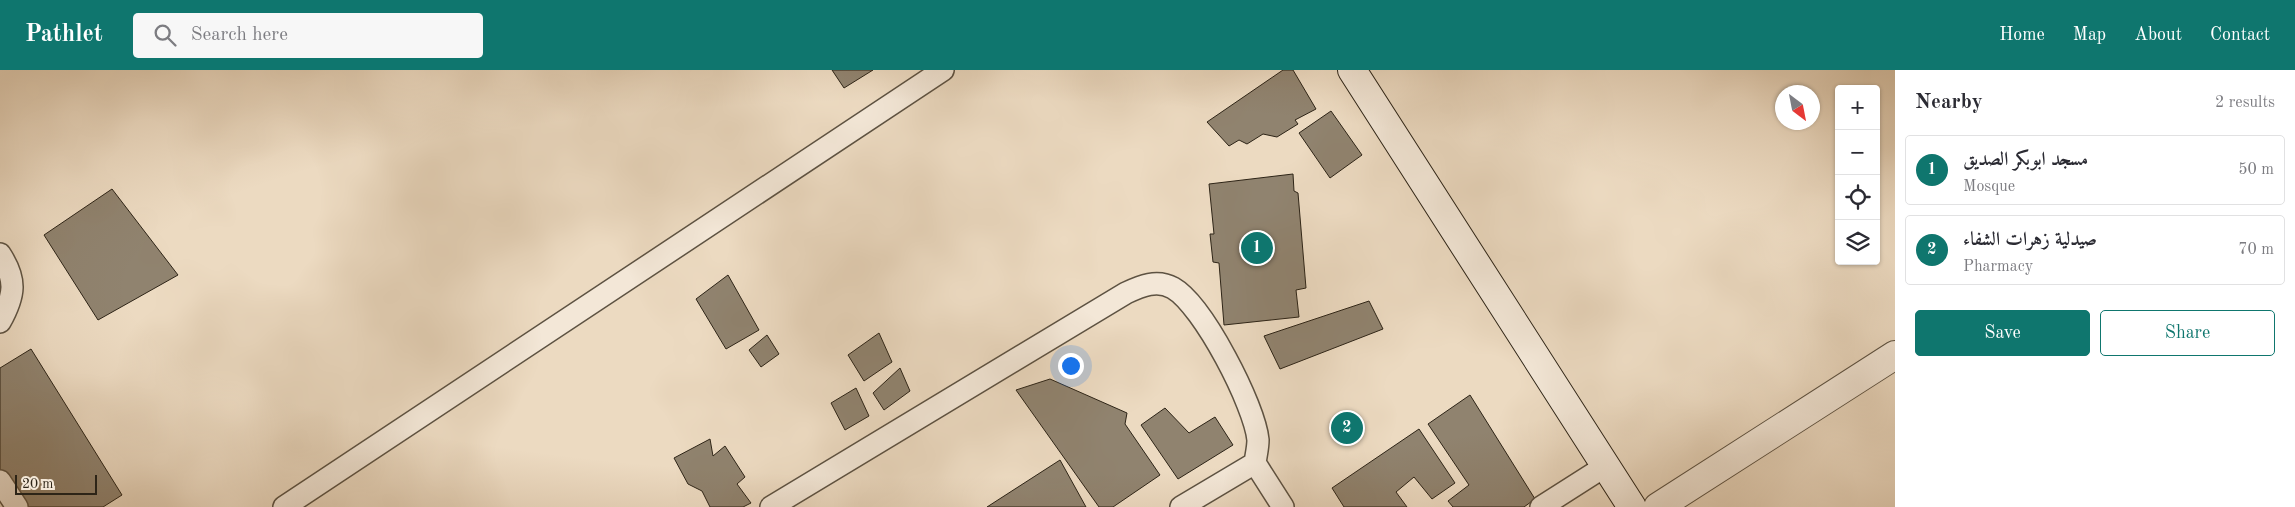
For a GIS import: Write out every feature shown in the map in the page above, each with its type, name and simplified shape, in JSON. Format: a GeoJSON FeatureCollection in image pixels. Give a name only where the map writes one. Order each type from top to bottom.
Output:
{"type":"FeatureCollection","features":[{"type":"Feature","properties":{"kind":"main road"},"geometry":{"type":"LineString","coordinates":[[1352,70],[1607,465],[1632,507]]}},
{"type":"Feature","properties":{"kind":"main road"},"geometry":{"type":"LineString","coordinates":[[1658,507],[1895,355]]}},
{"type":"Feature","properties":{"kind":"street"},"geometry":{"type":"LineString","coordinates":[[284,507],[943,70]]}},
{"type":"Feature","properties":{"kind":"street"},"geometry":{"type":"LineString","coordinates":[[0,254],[10,269],[14,288],[9,306],[0,322]]}},
{"type":"Feature","properties":{"kind":"street"},"geometry":{"type":"LineString","coordinates":[[771,507],[1126,293],[1142,285],[1155,283],[1174,288],[1192,307],[1219,347],[1251,414],[1258,439],[1255,463],[1283,507]]}},
{"type":"Feature","properties":{"kind":"street"},"geometry":{"type":"LineString","coordinates":[[1181,507],[1255,463]]}},
{"type":"Feature","properties":{"kind":"street"},"geometry":{"type":"LineString","coordinates":[[1541,507],[1607,465]]}},
{"type":"Feature","properties":{"kind":"street"},"geometry":{"type":"LineString","coordinates":[[0,481],[17,507]]}},
{"type":"Feature","properties":{"kind":"building"},"geometry":{"type":"Polygon","coordinates":[[[832,70],[873,70],[844,88],[832,70]]]}},
{"type":"Feature","properties":{"kind":"building"},"geometry":{"type":"Polygon","coordinates":[[[1283,70],[1293,70],[1316,109],[1295,120],[1298,124],[1277,137],[1263,134],[1247,144],[1239,140],[1229,146],[1207,122],[1283,70]]]}},
{"type":"Feature","properties":{"kind":"building"},"geometry":{"type":"Polygon","coordinates":[[[1331,111],[1362,155],[1330,178],[1299,133],[1331,111]]]}},
{"type":"Feature","properties":{"kind":"building"},"geometry":{"type":"Polygon","coordinates":[[[1293,174],[1294,191],[1298,193],[1306,288],[1296,290],[1299,317],[1224,325],[1219,263],[1213,262],[1210,234],[1214,234],[1209,184],[1293,174]]]}},
{"type":"Feature","properties":{"kind":"building"},"geometry":{"type":"Polygon","coordinates":[[[112,189],[178,275],[98,320],[44,235],[112,189]]]}},
{"type":"Feature","properties":{"kind":"building"},"geometry":{"type":"Polygon","coordinates":[[[728,275],[759,330],[726,349],[696,299],[728,275]]]}},
{"type":"Feature","properties":{"kind":"building"},"geometry":{"type":"Polygon","coordinates":[[[1369,301],[1383,329],[1280,369],[1264,336],[1369,301]]]}},
{"type":"Feature","properties":{"kind":"building"},"geometry":{"type":"Polygon","coordinates":[[[879,333],[892,362],[864,381],[848,355],[879,333]]]}},
{"type":"Feature","properties":{"kind":"building"},"geometry":{"type":"Polygon","coordinates":[[[767,335],[779,354],[761,367],[749,350],[767,335]]]}},
{"type":"Feature","properties":{"kind":"building"},"geometry":{"type":"Polygon","coordinates":[[[31,349],[122,495],[103,507],[24,507],[0,469],[0,368],[31,349]]]}},
{"type":"Feature","properties":{"kind":"building"},"geometry":{"type":"Polygon","coordinates":[[[900,368],[910,391],[884,410],[873,393],[900,368]]]}},
{"type":"Feature","properties":{"kind":"building"},"geometry":{"type":"Polygon","coordinates":[[[1050,379],[1127,413],[1125,424],[1160,475],[1113,507],[1099,507],[1016,390],[1050,379]]]}},
{"type":"Feature","properties":{"kind":"building"},"geometry":{"type":"Polygon","coordinates":[[[856,388],[869,416],[845,430],[831,403],[856,388]]]}},
{"type":"Feature","properties":{"kind":"building"},"geometry":{"type":"Polygon","coordinates":[[[1470,395],[1535,499],[1524,507],[1453,507],[1448,501],[1469,485],[1428,424],[1470,395]]]}},
{"type":"Feature","properties":{"kind":"building"},"geometry":{"type":"Polygon","coordinates":[[[1165,408],[1189,433],[1215,417],[1233,445],[1178,479],[1141,425],[1165,408]]]}},
{"type":"Feature","properties":{"kind":"building"},"geometry":{"type":"Polygon","coordinates":[[[1419,429],[1455,483],[1432,499],[1414,477],[1396,492],[1407,507],[1344,507],[1332,488],[1419,429]]]}},
{"type":"Feature","properties":{"kind":"building"},"geometry":{"type":"Polygon","coordinates":[[[710,439],[713,456],[725,446],[745,477],[737,484],[751,503],[743,507],[710,507],[702,491],[688,484],[674,458],[710,439]]]}},
{"type":"Feature","properties":{"kind":"building"},"geometry":{"type":"Polygon","coordinates":[[[1060,460],[1086,507],[987,507],[1060,460]]]}},
{"type":"Feature","properties":{"kind":"place","name":"مسجد ابوبكر الصديق"},"geometry":{"type":"Point","coordinates":[1257,248]}},
{"type":"Feature","properties":{"kind":"place","name":"صيدلية زهرات الشفاء"},"geometry":{"type":"Point","coordinates":[1347,428]}}]}
